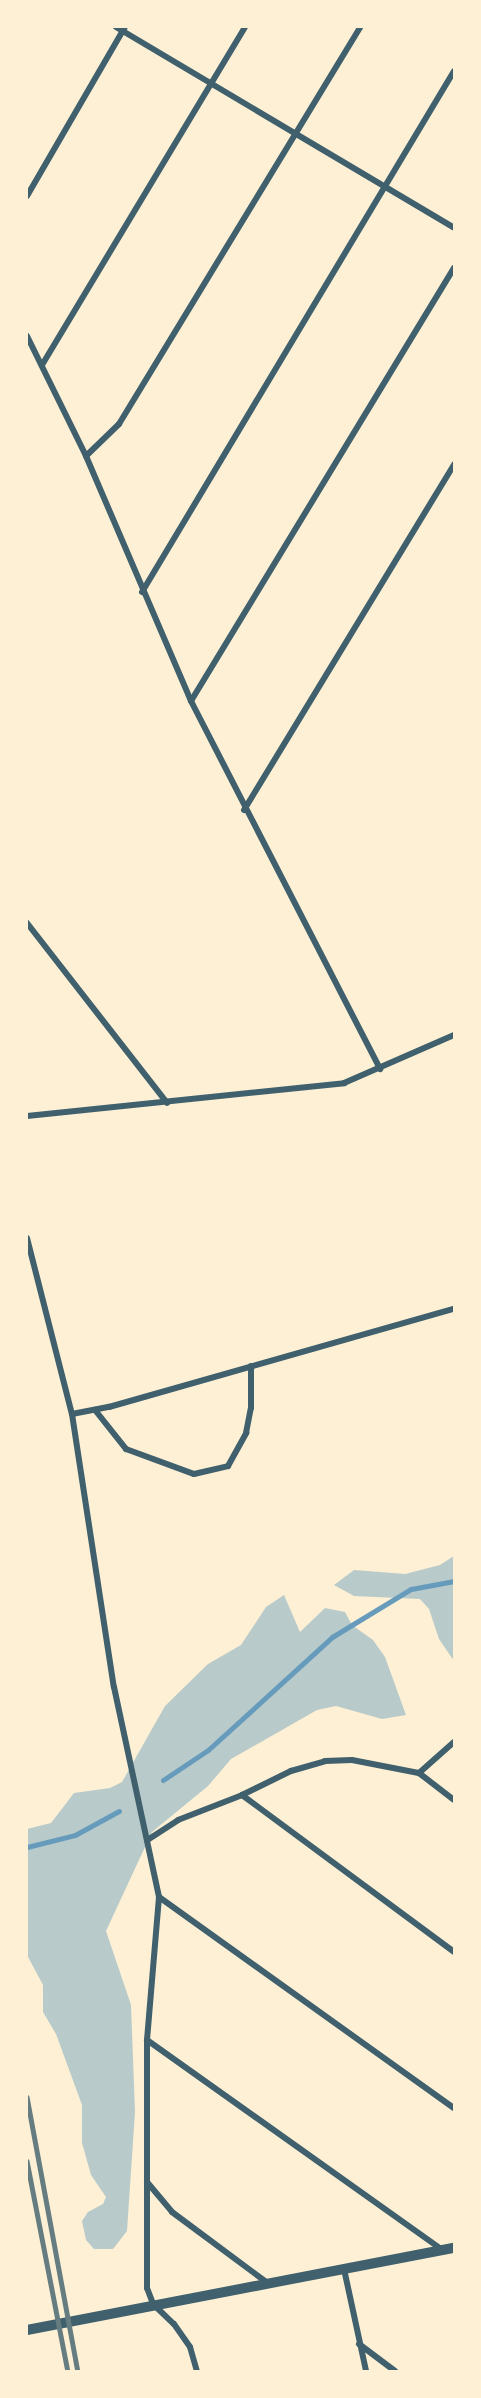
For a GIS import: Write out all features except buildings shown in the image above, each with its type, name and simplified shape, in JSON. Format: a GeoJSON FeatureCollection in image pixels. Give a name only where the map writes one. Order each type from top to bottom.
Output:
{"type":"FeatureCollection","features":[{"type":"Feature","properties":{"kind":"street"},"geometry":{"type":"LineString","coordinates":[[116,27],[124,29],[454,228]]}},
{"type":"Feature","properties":{"kind":"street"},"geometry":{"type":"LineString","coordinates":[[42,365],[245,27]]}},
{"type":"Feature","properties":{"kind":"street"},"geometry":{"type":"LineString","coordinates":[[86,456],[119,424],[360,27]]}},
{"type":"Feature","properties":{"kind":"street"},"geometry":{"type":"LineString","coordinates":[[27,196],[124,29]]}},
{"type":"Feature","properties":{"kind":"street"},"geometry":{"type":"LineString","coordinates":[[142,592],[454,71]]}},
{"type":"Feature","properties":{"kind":"street"},"geometry":{"type":"LineString","coordinates":[[191,701],[454,268]]}},
{"type":"Feature","properties":{"kind":"street"},"geometry":{"type":"LineString","coordinates":[[27,336],[86,456],[142,592],[191,701],[244,810],[380,1069]]}},
{"type":"Feature","properties":{"kind":"street"},"geometry":{"type":"LineString","coordinates":[[244,810],[454,464]]}},
{"type":"Feature","properties":{"kind":"street"},"geometry":{"type":"LineString","coordinates":[[27,923],[167,1103]]}},
{"type":"Feature","properties":{"kind":"street"},"geometry":{"type":"LineString","coordinates":[[27,1116],[344,1083],[454,1035]]}},
{"type":"Feature","properties":{"kind":"street"},"geometry":{"type":"LineString","coordinates":[[27,1238],[72,1414],[114,1687],[149,1839],[159,1897],[147,2040],[145,2269],[153,2304],[181,2334],[197,2371]]}},
{"type":"Feature","properties":{"kind":"street"},"geometry":{"type":"LineString","coordinates":[[72,1414],[95,1410],[454,1309]]}},
{"type":"Feature","properties":{"kind":"street"},"geometry":{"type":"LineString","coordinates":[[95,1410],[126,1449],[194,1474],[228,1466],[246,1433],[251,1408],[251,1366]]}},
{"type":"Feature","properties":{"kind":"street"},"geometry":{"type":"LineString","coordinates":[[419,1773],[454,1742]]}},
{"type":"Feature","properties":{"kind":"street"},"geometry":{"type":"LineString","coordinates":[[149,1839],[178,1820],[242,1796],[291,1771],[325,1761],[352,1760],[419,1773],[454,1800]]}},
{"type":"Feature","properties":{"kind":"street"},"geometry":{"type":"LineString","coordinates":[[242,1796],[454,1952]]}},
{"type":"Feature","properties":{"kind":"street"},"geometry":{"type":"LineString","coordinates":[[159,1897],[454,2108]]}},
{"type":"Feature","properties":{"kind":"street"},"geometry":{"type":"LineString","coordinates":[[147,2040],[441,2249]]}},
{"type":"Feature","properties":{"kind":"street"},"geometry":{"type":"LineString","coordinates":[[147,2182],[172,2212],[265,2281]]}},
{"type":"Feature","properties":{"kind":"street"},"geometry":{"type":"LineString","coordinates":[[27,2330],[265,2281],[454,2248]]}},
{"type":"Feature","properties":{"kind":"street"},"geometry":{"type":"LineString","coordinates":[[344,2268],[366,2371]]}},
{"type":"Feature","properties":{"kind":"street"},"geometry":{"type":"LineString","coordinates":[[359,2344],[395,2371]]}},
{"type":"Feature","properties":{"kind":"shaded area"},"geometry":{"type":"Polygon","coordinates":[[[454,1556],[454,1661],[439,1639],[429,1609],[420,1599],[354,1596],[334,1585],[354,1570],[405,1574],[440,1565],[454,1556]]]}},
{"type":"Feature","properties":{"kind":"shaded area"},"geometry":{"type":"Polygon","coordinates":[[[284,1595],[300,1632],[325,1608],[345,1612],[352,1625],[373,1640],[385,1657],[406,1715],[382,1719],[336,1706],[317,1710],[231,1759],[208,1786],[152,1832],[106,1931],[131,2005],[135,2112],[127,2231],[113,2249],[94,2249],[86,2240],[82,2221],[88,2212],[103,2204],[106,2197],[91,2175],[82,2143],[82,2105],[56,2034],[43,2012],[43,1985],[27,1955],[27,1829],[51,1823],[74,1793],[110,1788],[122,1782],[165,1706],[208,1664],[241,1645],[266,1607],[284,1595]]]}},
{"type":"Feature","properties":{"kind":"waterway"},"geometry":{"type":"LineString","coordinates":[[163,1780],[208,1750],[332,1637],[411,1589],[454,1581]]}},
{"type":"Feature","properties":{"kind":"waterway"},"geometry":{"type":"LineString","coordinates":[[27,1847],[75,1835],[119,1811]]}},
{"type":"Feature","properties":{"kind":"railway"},"geometry":{"type":"LineString","coordinates":[[27,2097],[78,2371]]}},
{"type":"Feature","properties":{"kind":"railway"},"geometry":{"type":"LineString","coordinates":[[27,2161],[68,2371]]}}]}
